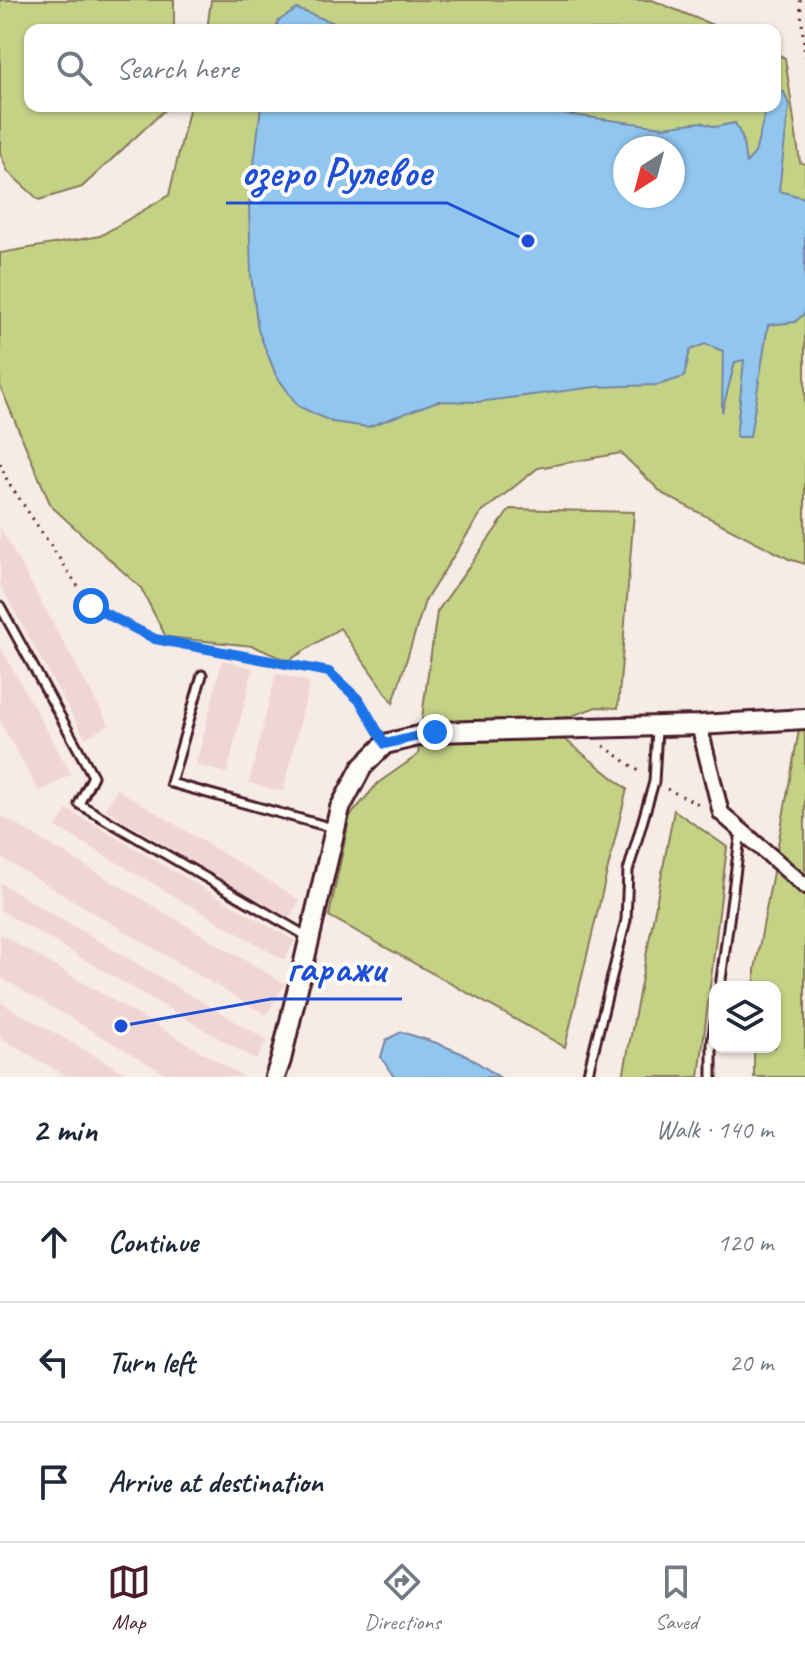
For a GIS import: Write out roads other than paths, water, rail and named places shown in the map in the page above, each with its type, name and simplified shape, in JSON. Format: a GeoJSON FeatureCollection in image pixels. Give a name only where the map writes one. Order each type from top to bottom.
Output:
{"type":"FeatureCollection","features":[{"type":"Feature","properties":{"kind":"street"},"geometry":{"type":"LineString","coordinates":[[275,1077],[340,808],[362,767],[385,744],[435,732],[657,727],[805,719]]}},
{"type":"Feature","properties":{"kind":"street"},"geometry":{"type":"LineString","coordinates":[[699,725],[721,813],[805,886]]}},
{"type":"Feature","properties":{"kind":"lane"},"geometry":{"type":"LineString","coordinates":[[0,606],[93,776],[79,804],[310,938]]}},
{"type":"Feature","properties":{"kind":"lane"},"geometry":{"type":"LineString","coordinates":[[202,675],[171,783],[335,829]]}},
{"type":"Feature","properties":{"kind":"lane"},"geometry":{"type":"LineString","coordinates":[[587,1077],[626,920],[628,871],[654,782],[657,727]]}},
{"type":"Feature","properties":{"kind":"lane"},"geometry":{"type":"LineString","coordinates":[[721,981],[741,830]]}},
{"type":"Feature","properties":{"kind":"lane"},"geometry":{"type":"LineString","coordinates":[[712,1053],[712,1077]]}},
{"type":"Feature","properties":{"kind":"water"},"geometry":{"type":"Polygon","coordinates":[[[297,9],[337,24],[277,24],[297,9]]]}},
{"type":"Feature","properties":{"kind":"water"},"geometry":{"type":"Polygon","coordinates":[[[781,92],[784,92],[789,105],[779,191],[805,198],[805,313],[795,322],[768,325],[750,437],[736,437],[744,360],[735,362],[722,412],[723,351],[705,344],[690,350],[684,377],[658,385],[595,387],[478,402],[438,401],[368,427],[332,422],[298,406],[276,375],[258,330],[251,275],[249,207],[260,112],[550,112],[663,127],[701,122],[715,127],[735,123],[742,137],[746,163],[755,153],[765,112],[781,112],[781,92]]]}},
{"type":"Feature","properties":{"kind":"water"},"geometry":{"type":"Polygon","coordinates":[[[401,1032],[466,1055],[499,1077],[394,1077],[381,1057],[386,1040],[401,1032]]]}},
{"type":"Feature","properties":{"kind":"place","name":"озеро Рулевое"},"geometry":{"type":"Point","coordinates":[528,241]}},
{"type":"Feature","properties":{"kind":"place","name":"гаражи"},"geometry":{"type":"Point","coordinates":[121,1026]}}]}
